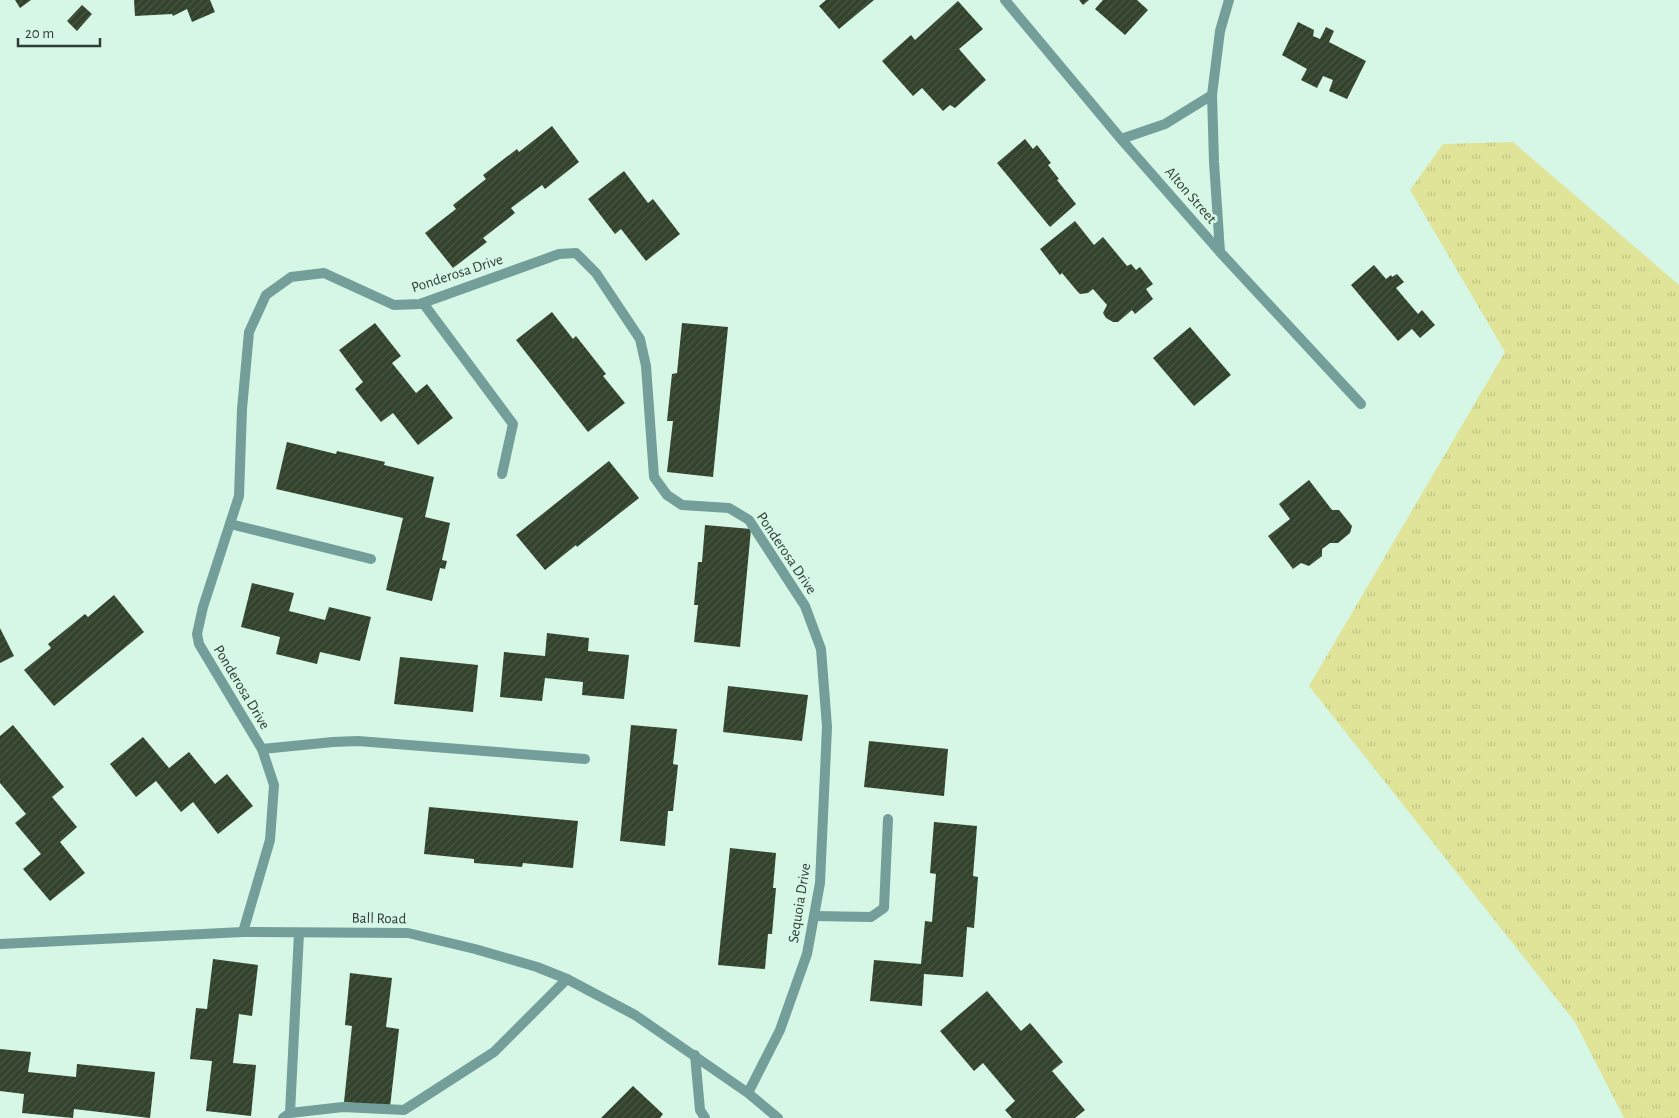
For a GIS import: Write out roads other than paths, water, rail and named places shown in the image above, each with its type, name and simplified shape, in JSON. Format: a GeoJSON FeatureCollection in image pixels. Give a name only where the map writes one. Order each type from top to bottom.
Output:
{"type":"FeatureCollection","features":[{"type":"Feature","properties":{"kind":"street","name":"Alton Street"},"geometry":{"type":"LineString","coordinates":[[1005,0],[1121,139],[1220,252],[1361,404]]}},
{"type":"Feature","properties":{"kind":"street"},"geometry":{"type":"LineString","coordinates":[[1220,252],[1212,95],[1220,31],[1229,0]]}},
{"type":"Feature","properties":{"kind":"street"},"geometry":{"type":"LineString","coordinates":[[1121,139],[1165,124],[1212,95]]}},
{"type":"Feature","properties":{"kind":"street","name":"Ponderosa Drive"},"geometry":{"type":"LineString","coordinates":[[243,932],[270,840],[274,785],[262,749],[199,644],[197,634],[203,607],[239,496],[242,409],[250,332],[266,296],[291,278],[324,273],[394,305],[423,303],[559,254],[576,253],[596,273],[640,339],[646,366],[654,477],[667,495],[682,505],[729,508],[749,520],[805,606],[821,649],[823,667]]}},
{"type":"Feature","properties":{"kind":"street"},"geometry":{"type":"LineString","coordinates":[[423,303],[513,424],[502,474]]}},
{"type":"Feature","properties":{"kind":"street"},"geometry":{"type":"LineString","coordinates":[[230,524],[371,559]]}},
{"type":"Feature","properties":{"kind":"street","name":"Sequoia Drive"},"geometry":{"type":"LineString","coordinates":[[748,1093],[780,1030],[807,954],[820,883],[827,727],[823,667]]}},
{"type":"Feature","properties":{"kind":"street"},"geometry":{"type":"LineString","coordinates":[[262,749],[333,742],[358,742],[585,759]]}},
{"type":"Feature","properties":{"kind":"street"},"geometry":{"type":"LineString","coordinates":[[814,916],[871,917],[884,908],[888,819]]}},
{"type":"Feature","properties":{"kind":"street","name":"Ball Road"},"geometry":{"type":"LineString","coordinates":[[0,944],[243,932],[408,933],[475,949],[537,967],[567,979],[635,1015],[748,1093]]}},
{"type":"Feature","properties":{"kind":"street"},"geometry":{"type":"LineString","coordinates":[[299,933],[286,1115],[343,1107],[404,1110],[494,1052],[567,979]]}},
{"type":"Feature","properties":{"kind":"street"},"geometry":{"type":"LineString","coordinates":[[695,1055],[700,1110],[705,1118]]}},
{"type":"Feature","properties":{"kind":"street"},"geometry":{"type":"LineString","coordinates":[[748,1093],[778,1118]]}}]}
